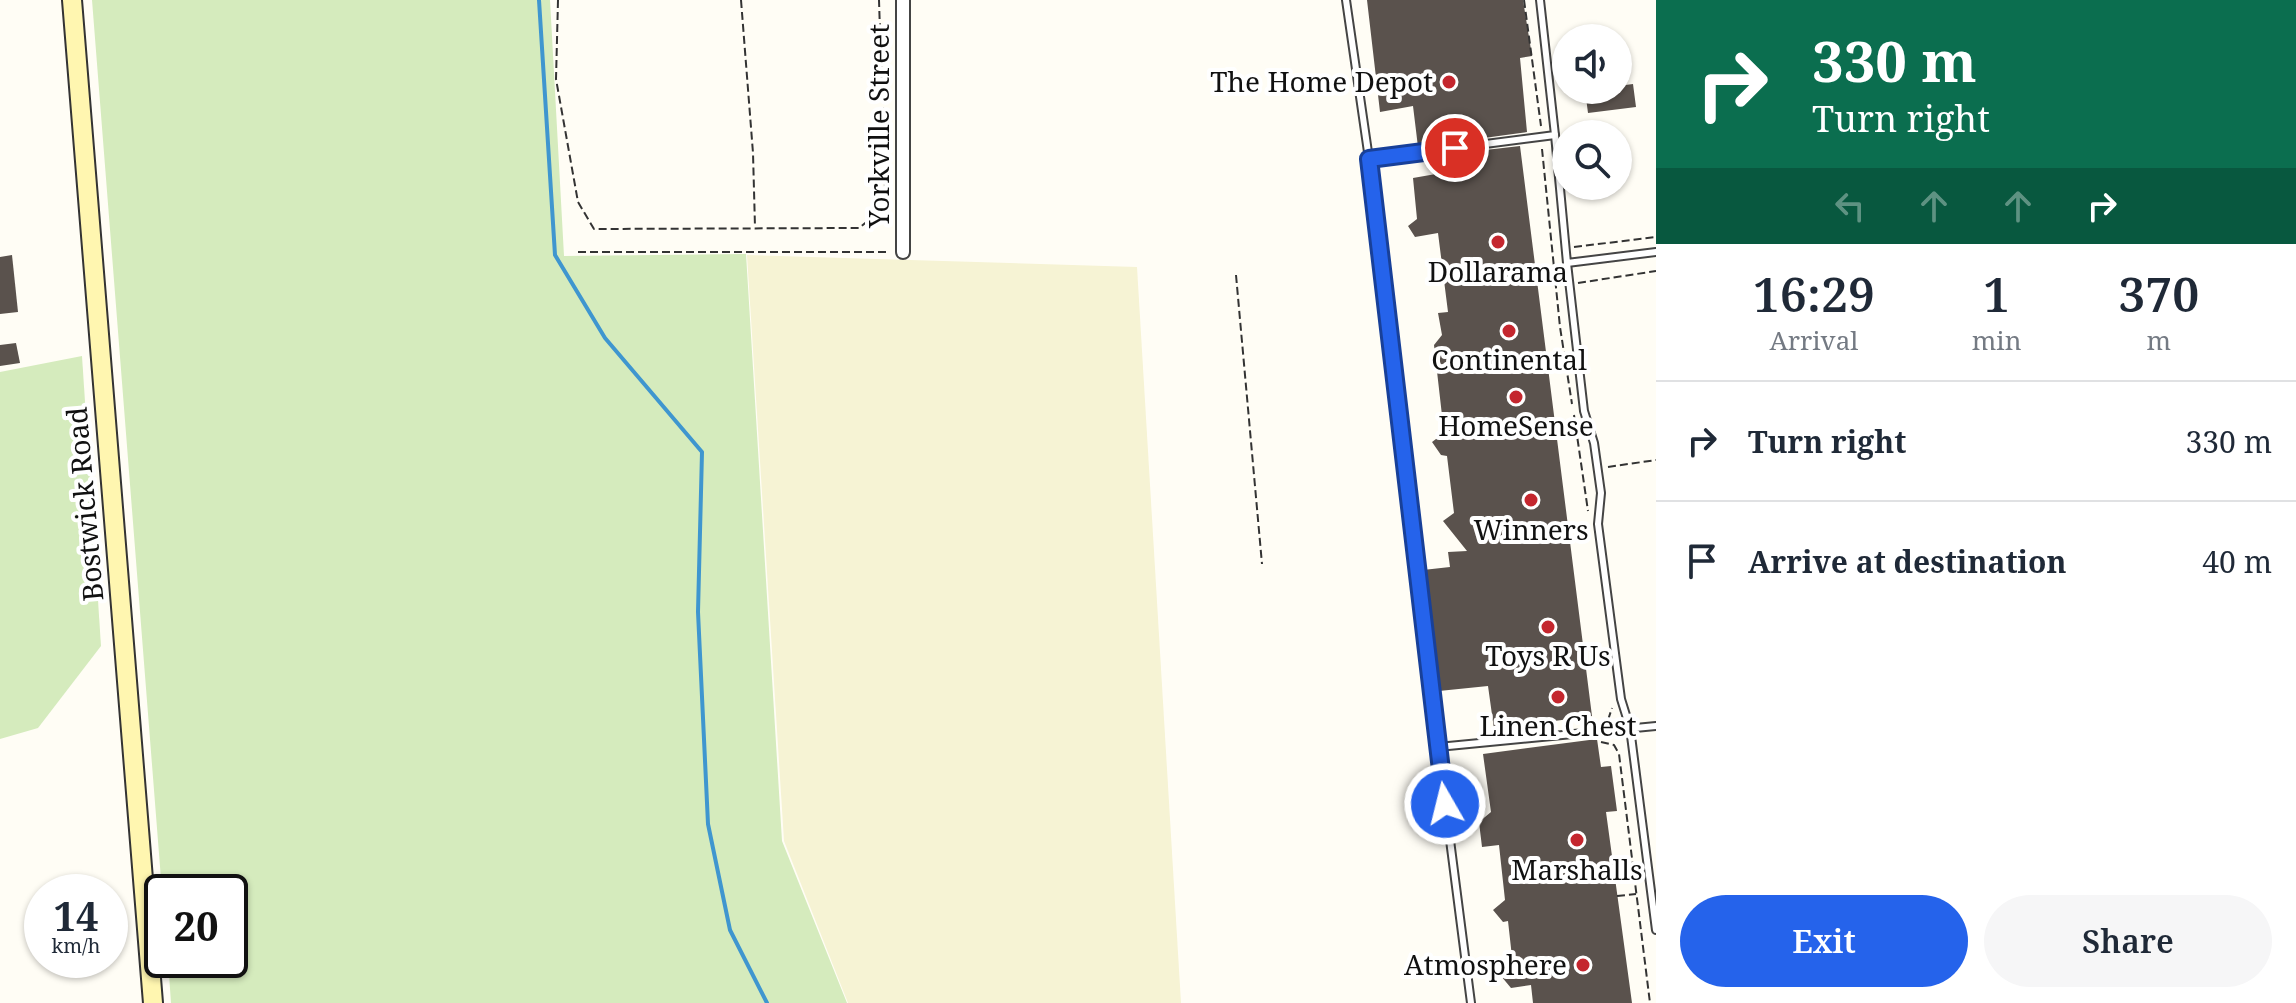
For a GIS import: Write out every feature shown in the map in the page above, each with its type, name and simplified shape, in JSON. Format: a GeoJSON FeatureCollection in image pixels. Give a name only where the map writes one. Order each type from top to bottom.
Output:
{"type":"FeatureCollection","features":[{"type":"Feature","properties":{"kind":"main road","name":"Bostwick Road"},"geometry":{"type":"LineString","coordinates":[[72,0],[153,1003]]}},
{"type":"Feature","properties":{"kind":"street","name":"Yorkville Street"},"geometry":{"type":"LineString","coordinates":[[903,0],[903,252]]}},
{"type":"Feature","properties":{"kind":"lane"},"geometry":{"type":"LineString","coordinates":[[1346,0],[1369,159],[1471,1003]]}},
{"type":"Feature","properties":{"kind":"lane"},"geometry":{"type":"LineString","coordinates":[[1540,0],[1553,120]]}},
{"type":"Feature","properties":{"kind":"lane"},"geometry":{"type":"LineString","coordinates":[[1369,159],[1552,135]]}},
{"type":"Feature","properties":{"kind":"lane"},"geometry":{"type":"LineString","coordinates":[[1561,200],[1584,411],[1594,443],[1601,493],[1598,524],[1619,686],[1630,728],[1656,930]]}},
{"type":"Feature","properties":{"kind":"lane"},"geometry":{"type":"LineString","coordinates":[[1567,263],[1656,252]]}},
{"type":"Feature","properties":{"kind":"lane"},"geometry":{"type":"LineString","coordinates":[[1438,747],[1597,729],[1656,726]]}},
{"type":"Feature","properties":{"kind":"path"},"geometry":{"type":"LineString","coordinates":[[558,0],[556,79],[578,202],[594,229],[859,228],[880,211],[885,188],[879,0]]}},
{"type":"Feature","properties":{"kind":"path"},"geometry":{"type":"LineString","coordinates":[[741,0],[753,153],[755,228]]}},
{"type":"Feature","properties":{"kind":"path"},"geometry":{"type":"LineString","coordinates":[[1524,0],[1538,94],[1546,208],[1560,327],[1589,515]]}},
{"type":"Feature","properties":{"kind":"path"},"geometry":{"type":"LineString","coordinates":[[1565,246],[1581,248],[1656,237]]}},
{"type":"Feature","properties":{"kind":"path"},"geometry":{"type":"LineString","coordinates":[[578,252],[903,252]]}},
{"type":"Feature","properties":{"kind":"path"},"geometry":{"type":"LineString","coordinates":[[1569,284],[1656,271]]}},
{"type":"Feature","properties":{"kind":"path"},"geometry":{"type":"LineString","coordinates":[[1236,275],[1262,564]]}},
{"type":"Feature","properties":{"kind":"path"},"geometry":{"type":"LineString","coordinates":[[1597,468],[1656,460]]}},
{"type":"Feature","properties":{"kind":"path"},"geometry":{"type":"LineString","coordinates":[[1612,702],[1613,712],[1607,721],[1597,724],[1597,729],[1601,742],[1614,745],[1619,754],[1650,1003]]}},
{"type":"Feature","properties":{"kind":"path"},"geometry":{"type":"LineString","coordinates":[[1617,896],[1636,894]]}},
{"type":"Feature","properties":{"kind":"shaded area"},"geometry":{"type":"Polygon","coordinates":[[[747,255],[1137,267],[1181,1003],[848,1003],[784,841],[747,255]]]}},
{"type":"Feature","properties":{"kind":"green space"},"geometry":{"type":"Polygon","coordinates":[[[92,0],[550,0],[564,256],[746,254],[782,841],[847,1003],[171,1003],[169,978],[248,978],[248,874],[161,874],[92,0]]]}},
{"type":"Feature","properties":{"kind":"green space"},"geometry":{"type":"Polygon","coordinates":[[[82,356],[101,646],[38,728],[0,739],[0,372],[82,356]]]}},
{"type":"Feature","properties":{"kind":"building","name":"The Home Depot"},"geometry":{"type":"Polygon","coordinates":[[[1367,0],[1523,0],[1532,56],[1520,58],[1527,132],[1418,147],[1413,106],[1380,112],[1367,0]]]}},
{"type":"Feature","properties":{"kind":"building"},"geometry":{"type":"Polygon","coordinates":[[[1632,84],[1636,107],[1588,113],[1587,104],[1632,104],[1632,84]]]}},
{"type":"Feature","properties":{"kind":"building"},"geometry":{"type":"Polygon","coordinates":[[[1520,146],[1592,716],[1494,729],[1488,686],[1439,691],[1423,570],[1450,567],[1448,552],[1467,551],[1443,521],[1454,513],[1447,456],[1441,455],[1432,442],[1444,433],[1434,345],[1442,335],[1438,313],[1448,312],[1438,233],[1415,237],[1408,226],[1417,219],[1413,178],[1453,171],[1451,154],[1520,146]]]}},
{"type":"Feature","properties":{"kind":"building"},"geometry":{"type":"Polygon","coordinates":[[[12,255],[18,312],[0,314],[0,257],[12,255]]]}},
{"type":"Feature","properties":{"kind":"building"},"geometry":{"type":"Polygon","coordinates":[[[16,343],[20,363],[0,366],[0,345],[16,343]]]}},
{"type":"Feature","properties":{"kind":"building"},"geometry":{"type":"Polygon","coordinates":[[[1597,739],[1601,767],[1611,766],[1617,811],[1606,812],[1632,1003],[1533,1003],[1531,985],[1511,988],[1501,976],[1513,966],[1508,921],[1503,922],[1493,910],[1505,900],[1499,845],[1482,847],[1479,822],[1491,812],[1483,754],[1597,739]]]}},
{"type":"Feature","properties":{"kind":"waterway"},"geometry":{"type":"LineString","coordinates":[[539,0],[555,255],[605,338],[702,452],[698,612],[708,824],[730,930],[767,1003]]}},
{"type":"Feature","properties":{"kind":"place","name":"The Home Depot"},"geometry":{"type":"Point","coordinates":[1449,82]}},
{"type":"Feature","properties":{"kind":"place","name":"Dollarama"},"geometry":{"type":"Point","coordinates":[1498,242]}},
{"type":"Feature","properties":{"kind":"place","name":"Continental"},"geometry":{"type":"Point","coordinates":[1509,331]}},
{"type":"Feature","properties":{"kind":"place","name":"HomeSense"},"geometry":{"type":"Point","coordinates":[1516,397]}},
{"type":"Feature","properties":{"kind":"place","name":"Winners"},"geometry":{"type":"Point","coordinates":[1531,500]}},
{"type":"Feature","properties":{"kind":"place","name":"Toys R Us"},"geometry":{"type":"Point","coordinates":[1548,627]}},
{"type":"Feature","properties":{"kind":"place","name":"Linen Chest"},"geometry":{"type":"Point","coordinates":[1558,697]}},
{"type":"Feature","properties":{"kind":"place","name":"Marshalls"},"geometry":{"type":"Point","coordinates":[1577,840]}},
{"type":"Feature","properties":{"kind":"place","name":"Atmosphere"},"geometry":{"type":"Point","coordinates":[1583,965]}},
{"type":"Feature","properties":{"kind":"route"},"geometry":{"type":"LineString","coordinates":[[1445,804],[1369,159],[1455,148]]}}]}
